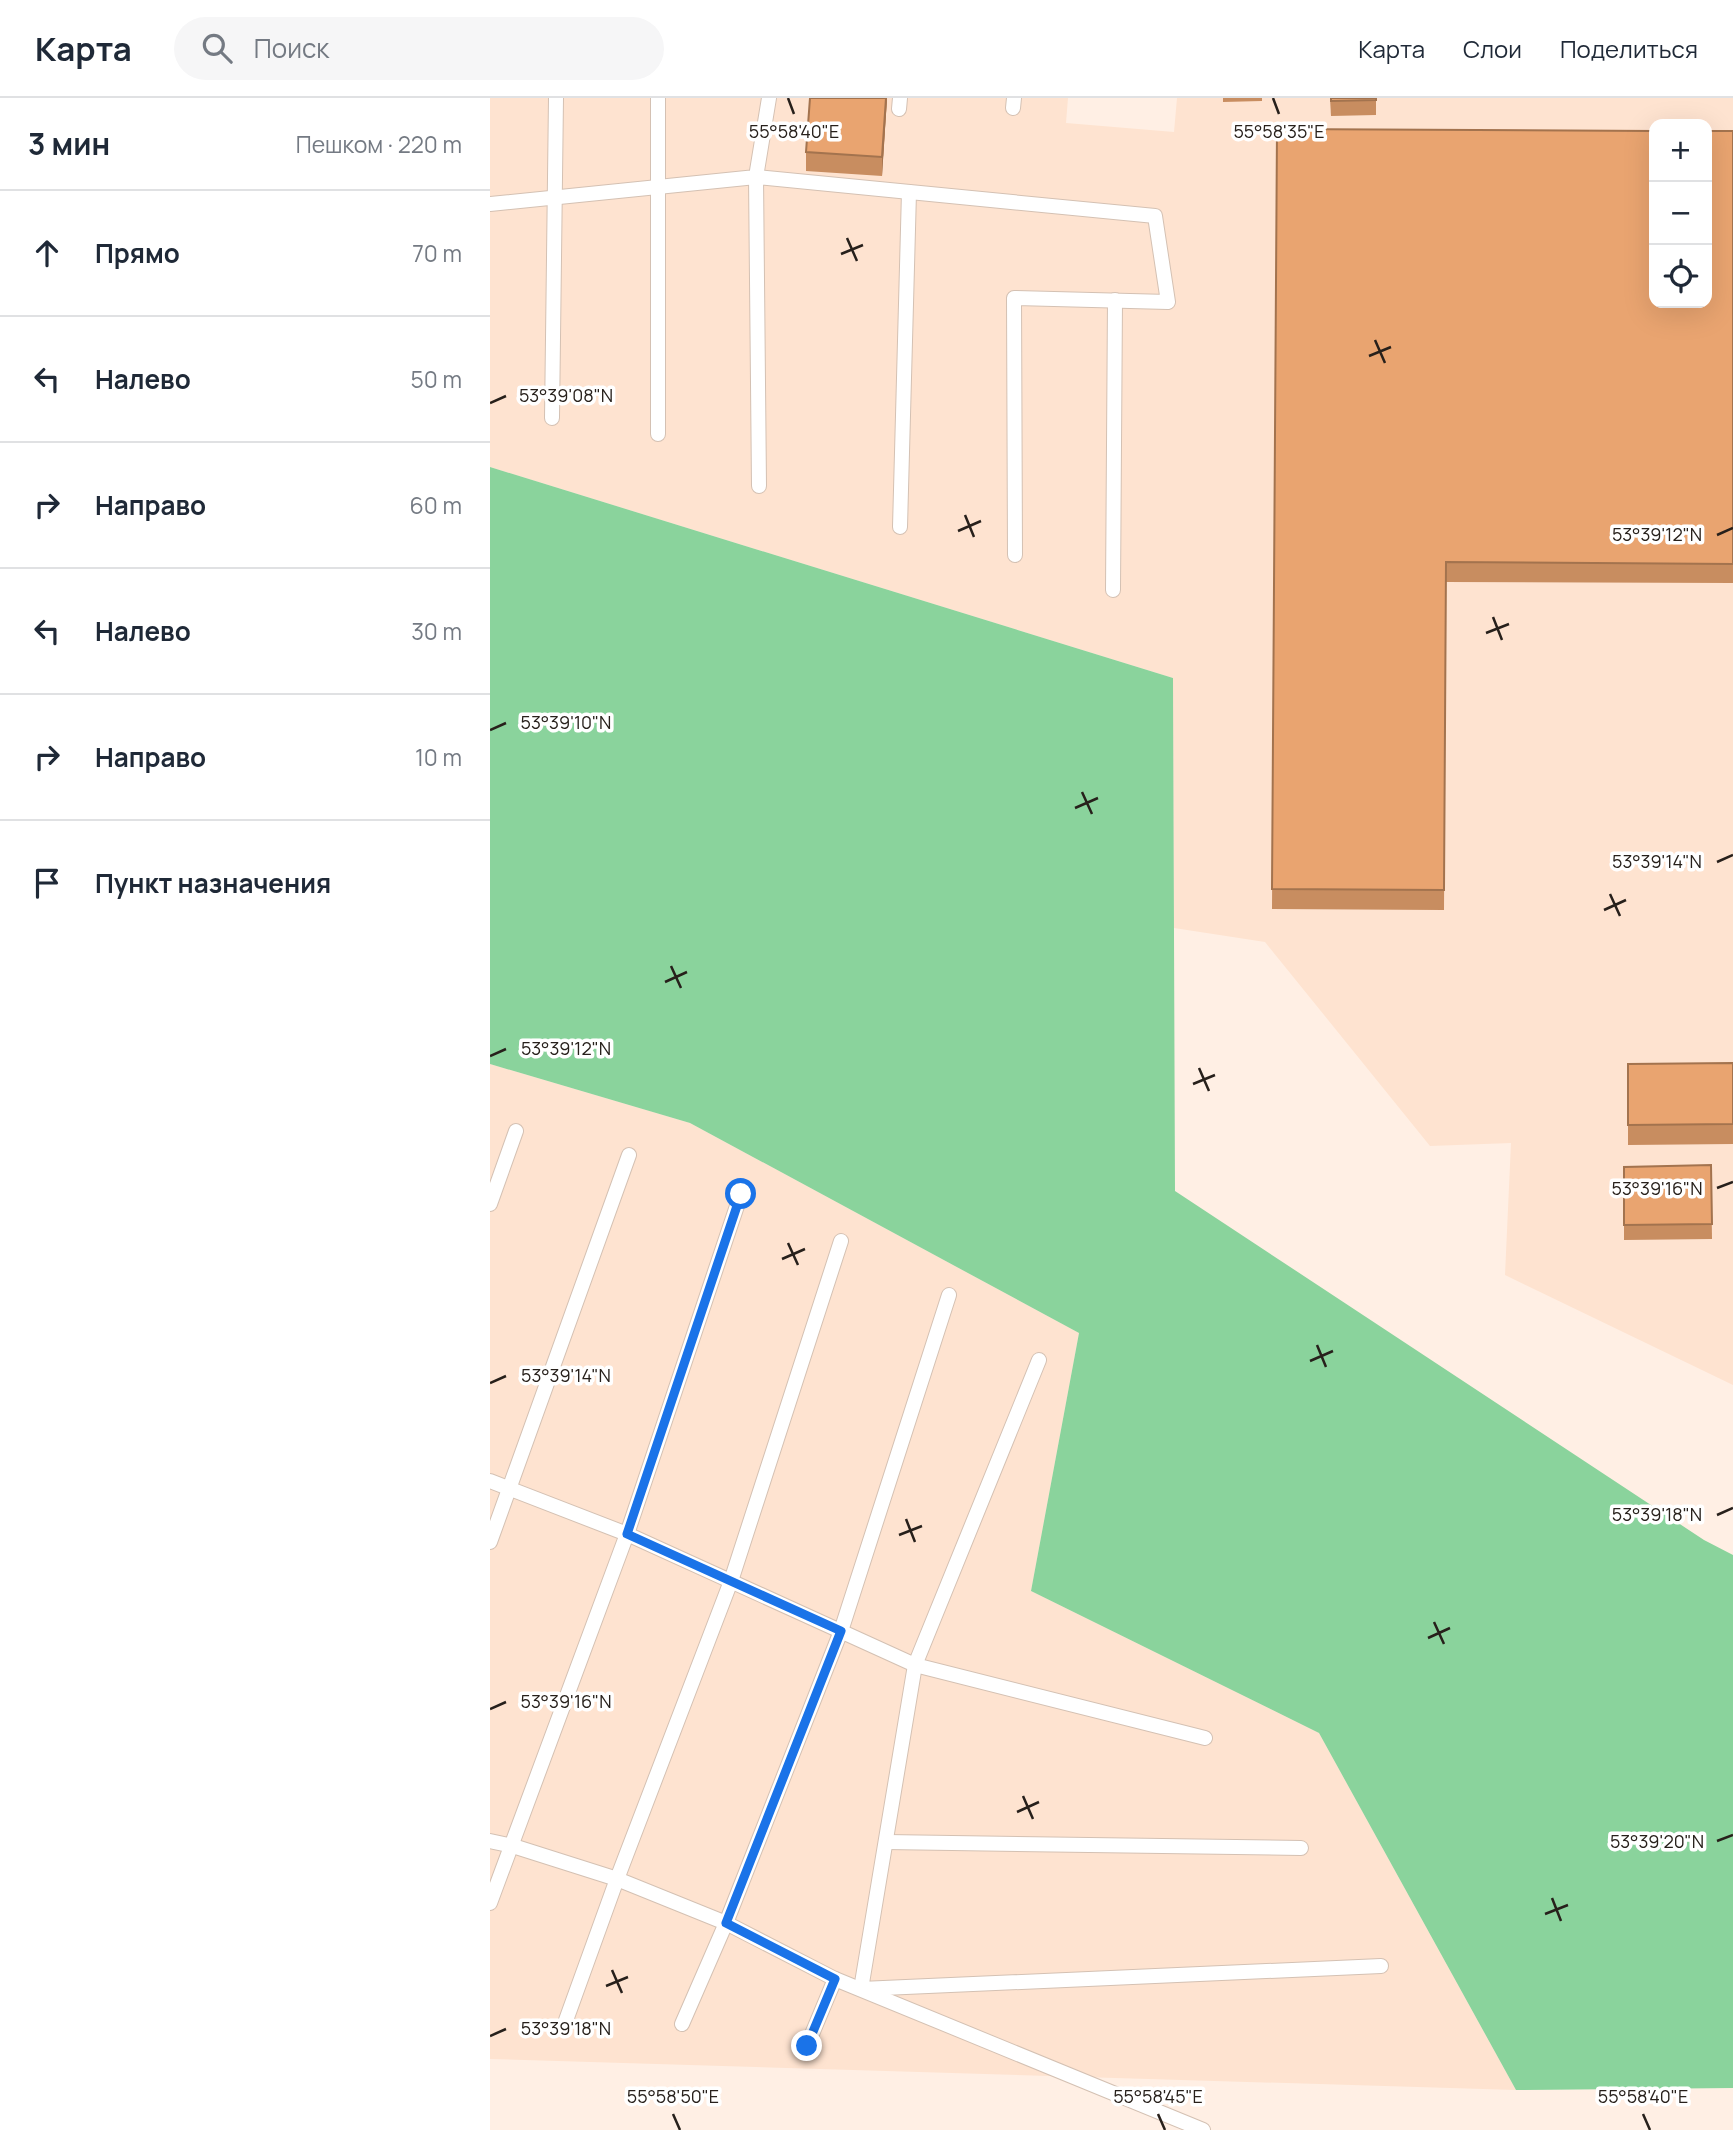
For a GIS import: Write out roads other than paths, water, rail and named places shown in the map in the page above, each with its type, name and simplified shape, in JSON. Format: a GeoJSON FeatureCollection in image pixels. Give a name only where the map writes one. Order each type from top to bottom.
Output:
{"type":"FeatureCollection","features":[{"type":"Feature","properties":{"kind":"lane"},"geometry":{"type":"LineString","coordinates":[[552,418],[556,98]]}},
{"type":"Feature","properties":{"kind":"lane"},"geometry":{"type":"LineString","coordinates":[[658,98],[658,434]]}},
{"type":"Feature","properties":{"kind":"lane"},"geometry":{"type":"LineString","coordinates":[[759,486],[755,177],[769,98]]}},
{"type":"Feature","properties":{"kind":"lane"},"geometry":{"type":"LineString","coordinates":[[490,204],[755,177],[1155,216],[1168,302],[1014,298],[1015,555]]}},
{"type":"Feature","properties":{"kind":"lane"},"geometry":{"type":"LineString","coordinates":[[900,527],[909,192]]}},
{"type":"Feature","properties":{"kind":"lane"},"geometry":{"type":"LineString","coordinates":[[1113,590],[1115,300]]}},
{"type":"Feature","properties":{"kind":"lane"},"geometry":{"type":"LineString","coordinates":[[490,1203],[516,1131]]}},
{"type":"Feature","properties":{"kind":"lane"},"geometry":{"type":"LineString","coordinates":[[490,1542],[629,1155]]}},
{"type":"Feature","properties":{"kind":"lane"},"geometry":{"type":"LineString","coordinates":[[490,1903],[627,1534],[741,1194]]}},
{"type":"Feature","properties":{"kind":"lane"},"geometry":{"type":"LineString","coordinates":[[565,2023],[731,1581],[841,1241]]}},
{"type":"Feature","properties":{"kind":"lane"},"geometry":{"type":"LineString","coordinates":[[682,2024],[726,1923],[841,1631],[949,1295]]}},
{"type":"Feature","properties":{"kind":"lane"},"geometry":{"type":"LineString","coordinates":[[861,1989],[915,1665],[1039,1360]]}},
{"type":"Feature","properties":{"kind":"lane"},"geometry":{"type":"LineString","coordinates":[[490,1481],[627,1534],[915,1665],[1205,1738]]}},
{"type":"Feature","properties":{"kind":"lane"},"geometry":{"type":"LineString","coordinates":[[490,1841],[617,1879],[726,1923],[835,1979],[1202,2130]]}},
{"type":"Feature","properties":{"kind":"lane"},"geometry":{"type":"LineString","coordinates":[[886,1842],[1301,1849]]}},
{"type":"Feature","properties":{"kind":"lane"},"geometry":{"type":"LineString","coordinates":[[861,1989],[1381,1966]]}},
{"type":"Feature","properties":{"kind":"lane"},"geometry":{"type":"LineString","coordinates":[[807,2046],[835,1979]]}}]}
